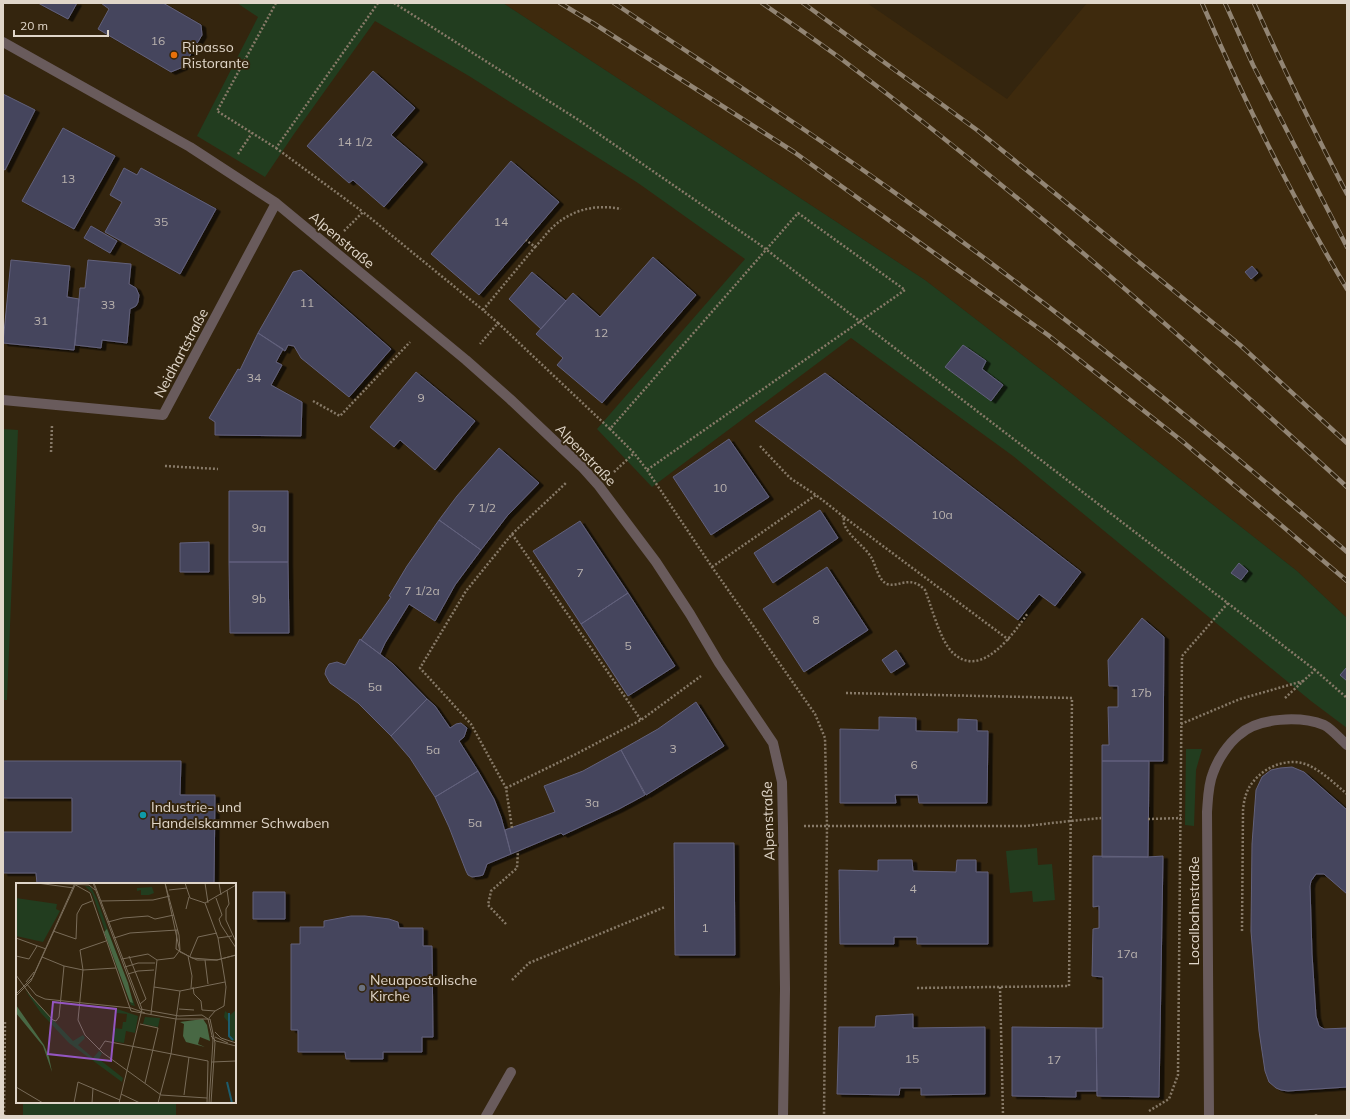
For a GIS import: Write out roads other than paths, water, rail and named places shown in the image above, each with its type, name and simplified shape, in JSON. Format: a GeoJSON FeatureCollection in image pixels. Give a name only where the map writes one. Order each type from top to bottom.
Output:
{"type":"FeatureCollection","features":[{"type":"Feature","properties":{"kind":"street","name":"Alpenstraße"},"geometry":{"type":"LineString","coordinates":[[3,42],[190,147],[276,203],[424,327],[466,360],[582,467],[599,486],[656,562],[773,743],[782,782],[785,989],[783,1116]]}},
{"type":"Feature","properties":{"kind":"street","name":"Neidhartstraße"},"geometry":{"type":"LineString","coordinates":[[3,400],[164,415],[276,203]]}},
{"type":"Feature","properties":{"kind":"street","name":"Localbahnstraße"},"geometry":{"type":"LineString","coordinates":[[1209,1116],[1208,812],[1209,789],[1213,773],[1228,746],[1240,734],[1255,725],[1276,720],[1296,719],[1326,726],[1347,745]]}},
{"type":"Feature","properties":{"kind":"street"},"geometry":{"type":"LineString","coordinates":[[486,1116],[511,1072]]}},
{"type":"Feature","properties":{"kind":"railway"},"geometry":{"type":"LineString","coordinates":[[560,3],[794,152],[1048,335],[1182,441],[1347,581]]}},
{"type":"Feature","properties":{"kind":"railway"},"geometry":{"type":"LineString","coordinates":[[614,3],[838,153],[932,219],[1054,311],[1173,405],[1347,552]]}},
{"type":"Feature","properties":{"kind":"railway"},"geometry":{"type":"LineString","coordinates":[[762,3],[840,58],[971,160],[1161,320],[1347,487]]}},
{"type":"Feature","properties":{"kind":"railway"},"geometry":{"type":"LineString","coordinates":[[803,3],[977,130],[1240,345],[1347,443]]}},
{"type":"Feature","properties":{"kind":"railway"},"geometry":{"type":"LineString","coordinates":[[1202,3],[1252,112],[1288,184],[1347,289]]}},
{"type":"Feature","properties":{"kind":"railway"},"geometry":{"type":"LineString","coordinates":[[1225,3],[1253,65],[1347,247]]}},
{"type":"Feature","properties":{"kind":"railway"},"geometry":{"type":"LineString","coordinates":[[1254,3],[1299,99],[1347,194]]}},
{"type":"Feature","properties":{"kind":"place","name":"Ripasso Ristorante"},"geometry":{"type":"Point","coordinates":[174,55]}},
{"type":"Feature","properties":{"kind":"place","name":"Industrie- und Handelskammer Schwaben"},"geometry":{"type":"Point","coordinates":[143,815]}},
{"type":"Feature","properties":{"kind":"place","name":"Neuapostolische Kirche"},"geometry":{"type":"Point","coordinates":[362,988]}}]}
